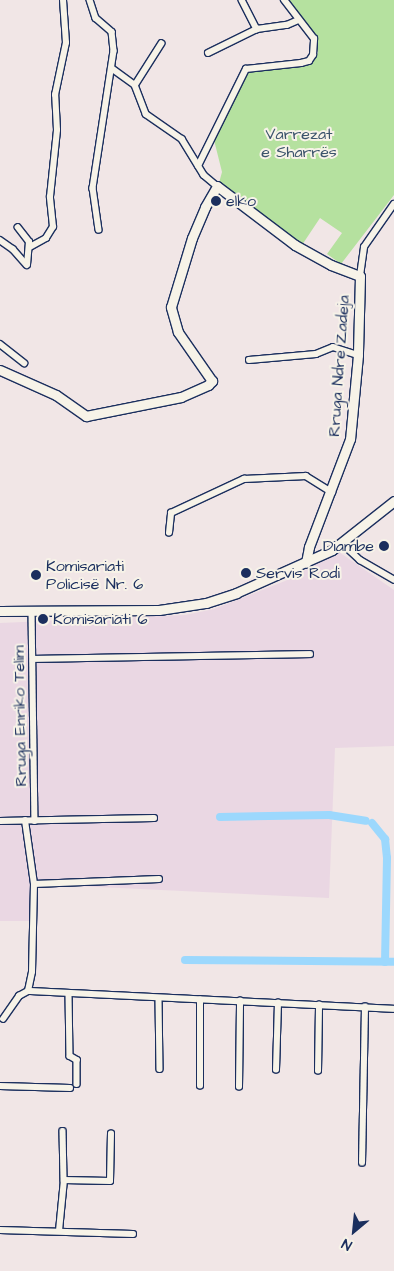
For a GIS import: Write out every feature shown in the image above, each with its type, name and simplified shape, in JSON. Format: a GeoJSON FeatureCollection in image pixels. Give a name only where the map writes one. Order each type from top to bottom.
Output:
{"type":"FeatureCollection","features":[{"type":"Feature","properties":{"kind":"street"},"geometry":{"type":"LineString","coordinates":[[30,248],[46,238],[53,227],[50,197],[57,130],[55,95],[66,43],[63,0]]}},
{"type":"Feature","properties":{"kind":"street"},"geometry":{"type":"LineString","coordinates":[[90,0],[96,18],[112,32],[113,69],[102,119],[94,188],[98,230]]}},
{"type":"Feature","properties":{"kind":"street"},"geometry":{"type":"LineString","coordinates":[[242,0],[257,29]]}},
{"type":"Feature","properties":{"kind":"street"},"geometry":{"type":"LineString","coordinates":[[198,166],[246,68],[301,63],[309,61],[314,54],[314,39],[284,0]]}},
{"type":"Feature","properties":{"kind":"street"},"geometry":{"type":"LineString","coordinates":[[208,53],[257,29],[287,25],[298,20]]}},
{"type":"Feature","properties":{"kind":"street"},"geometry":{"type":"LineString","coordinates":[[135,85],[161,44]]}},
{"type":"Feature","properties":{"kind":"street"},"geometry":{"type":"LineString","coordinates":[[113,69],[135,85],[146,114],[182,140],[198,166],[218,186],[295,245],[331,265],[360,276]]}},
{"type":"Feature","properties":{"kind":"street"},"geometry":{"type":"LineString","coordinates":[[0,370],[56,395],[86,416],[181,397],[208,385],[212,381],[178,332],[171,307],[195,230],[218,186]]}},
{"type":"Feature","properties":{"kind":"street","name":"Rruga Ndre Zadeja"},"geometry":{"type":"LineString","coordinates":[[306,563],[309,547],[332,492],[350,439],[358,355],[360,276],[364,247],[394,204]]}},
{"type":"Feature","properties":{"kind":"street"},"geometry":{"type":"LineString","coordinates":[[0,240],[13,248],[24,265],[29,262],[30,248],[26,235],[18,228]]}},
{"type":"Feature","properties":{"kind":"street"},"geometry":{"type":"LineString","coordinates":[[0,344],[24,363]]}},
{"type":"Feature","properties":{"kind":"street"},"geometry":{"type":"LineString","coordinates":[[249,360],[316,354],[333,347],[358,355]]}},
{"type":"Feature","properties":{"kind":"street"},"geometry":{"type":"LineString","coordinates":[[169,533],[169,516],[174,511],[244,479],[306,476],[332,492]]}},
{"type":"Feature","properties":{"kind":"street"},"geometry":{"type":"LineString","coordinates":[[0,611],[159,610],[190,606],[236,593],[306,563],[342,543],[394,501]]}},
{"type":"Feature","properties":{"kind":"street"},"geometry":{"type":"LineString","coordinates":[[342,543],[360,560],[394,580]]}},
{"type":"Feature","properties":{"kind":"street","name":"Rruga Enriko Telim"},"geometry":{"type":"LineString","coordinates":[[32,611],[34,821]]}},
{"type":"Feature","properties":{"kind":"street"},"geometry":{"type":"LineString","coordinates":[[33,659],[310,654]]}},
{"type":"Feature","properties":{"kind":"street"},"geometry":{"type":"LineString","coordinates":[[0,821],[154,818]]}},
{"type":"Feature","properties":{"kind":"street"},"geometry":{"type":"LineString","coordinates":[[25,821],[34,884],[34,956],[28,991]]}},
{"type":"Feature","properties":{"kind":"street"},"geometry":{"type":"LineString","coordinates":[[34,884],[159,879]]}},
{"type":"Feature","properties":{"kind":"street"},"geometry":{"type":"LineString","coordinates":[[3,1019],[19,996],[28,991],[394,1009]]}},
{"type":"Feature","properties":{"kind":"street"},"geometry":{"type":"LineString","coordinates":[[69,994],[70,1056],[77,1060],[78,1084]]}},
{"type":"Feature","properties":{"kind":"street"},"geometry":{"type":"LineString","coordinates":[[159,998],[160,1069]]}},
{"type":"Feature","properties":{"kind":"street"},"geometry":{"type":"LineString","coordinates":[[200,1000],[200,1086]]}},
{"type":"Feature","properties":{"kind":"street"},"geometry":{"type":"LineString","coordinates":[[239,1087],[240,1001]]}},
{"type":"Feature","properties":{"kind":"street"},"geometry":{"type":"LineString","coordinates":[[276,1070],[278,1003]]}},
{"type":"Feature","properties":{"kind":"street"},"geometry":{"type":"LineString","coordinates":[[318,1071],[319,1005]]}},
{"type":"Feature","properties":{"kind":"street"},"geometry":{"type":"LineString","coordinates":[[362,1163],[365,1007]]}},
{"type":"Feature","properties":{"kind":"street"},"geometry":{"type":"LineString","coordinates":[[0,1086],[70,1088]]}},
{"type":"Feature","properties":{"kind":"street"},"geometry":{"type":"LineString","coordinates":[[59,1231],[64,1180],[63,1131]]}},
{"type":"Feature","properties":{"kind":"street"},"geometry":{"type":"LineString","coordinates":[[64,1180],[110,1181],[111,1134]]}},
{"type":"Feature","properties":{"kind":"street"},"geometry":{"type":"LineString","coordinates":[[0,1230],[133,1234]]}},
{"type":"Feature","properties":{"kind":"shaded area"},"geometry":{"type":"Polygon","coordinates":[[[339,552],[394,590],[394,746],[335,748],[329,898],[35,884],[34,921],[0,921],[0,623],[185,615],[214,609],[285,581],[339,552]]]}},
{"type":"Feature","properties":{"kind":"green space","name":"Varrezat e Sharrës"},"geometry":{"type":"Polygon","coordinates":[[[288,0],[394,0],[394,195],[341,264],[327,254],[342,233],[320,218],[302,245],[219,183],[222,172],[214,140],[249,70],[303,66],[318,53],[314,34],[288,0]]]}},
{"type":"Feature","properties":{"kind":"waterway"},"geometry":{"type":"LineString","coordinates":[[220,817],[329,815],[366,821]]}},
{"type":"Feature","properties":{"kind":"waterway"},"geometry":{"type":"LineString","coordinates":[[372,823],[385,839],[387,858],[385,962]]}},
{"type":"Feature","properties":{"kind":"waterway"},"geometry":{"type":"LineString","coordinates":[[185,960],[394,962]]}},
{"type":"Feature","properties":{"kind":"place","name":"elko"},"geometry":{"type":"Point","coordinates":[216,201]}},
{"type":"Feature","properties":{"kind":"place","name":"Diambe"},"geometry":{"type":"Point","coordinates":[384,546]}},
{"type":"Feature","properties":{"kind":"place","name":"Servis Rodi"},"geometry":{"type":"Point","coordinates":[246,573]}},
{"type":"Feature","properties":{"kind":"place","name":"Komisariati Policisë Nr. 6"},"geometry":{"type":"Point","coordinates":[36,575]}},
{"type":"Feature","properties":{"kind":"place","name":"Komisariati 6"},"geometry":{"type":"Point","coordinates":[43,619]}}]}
